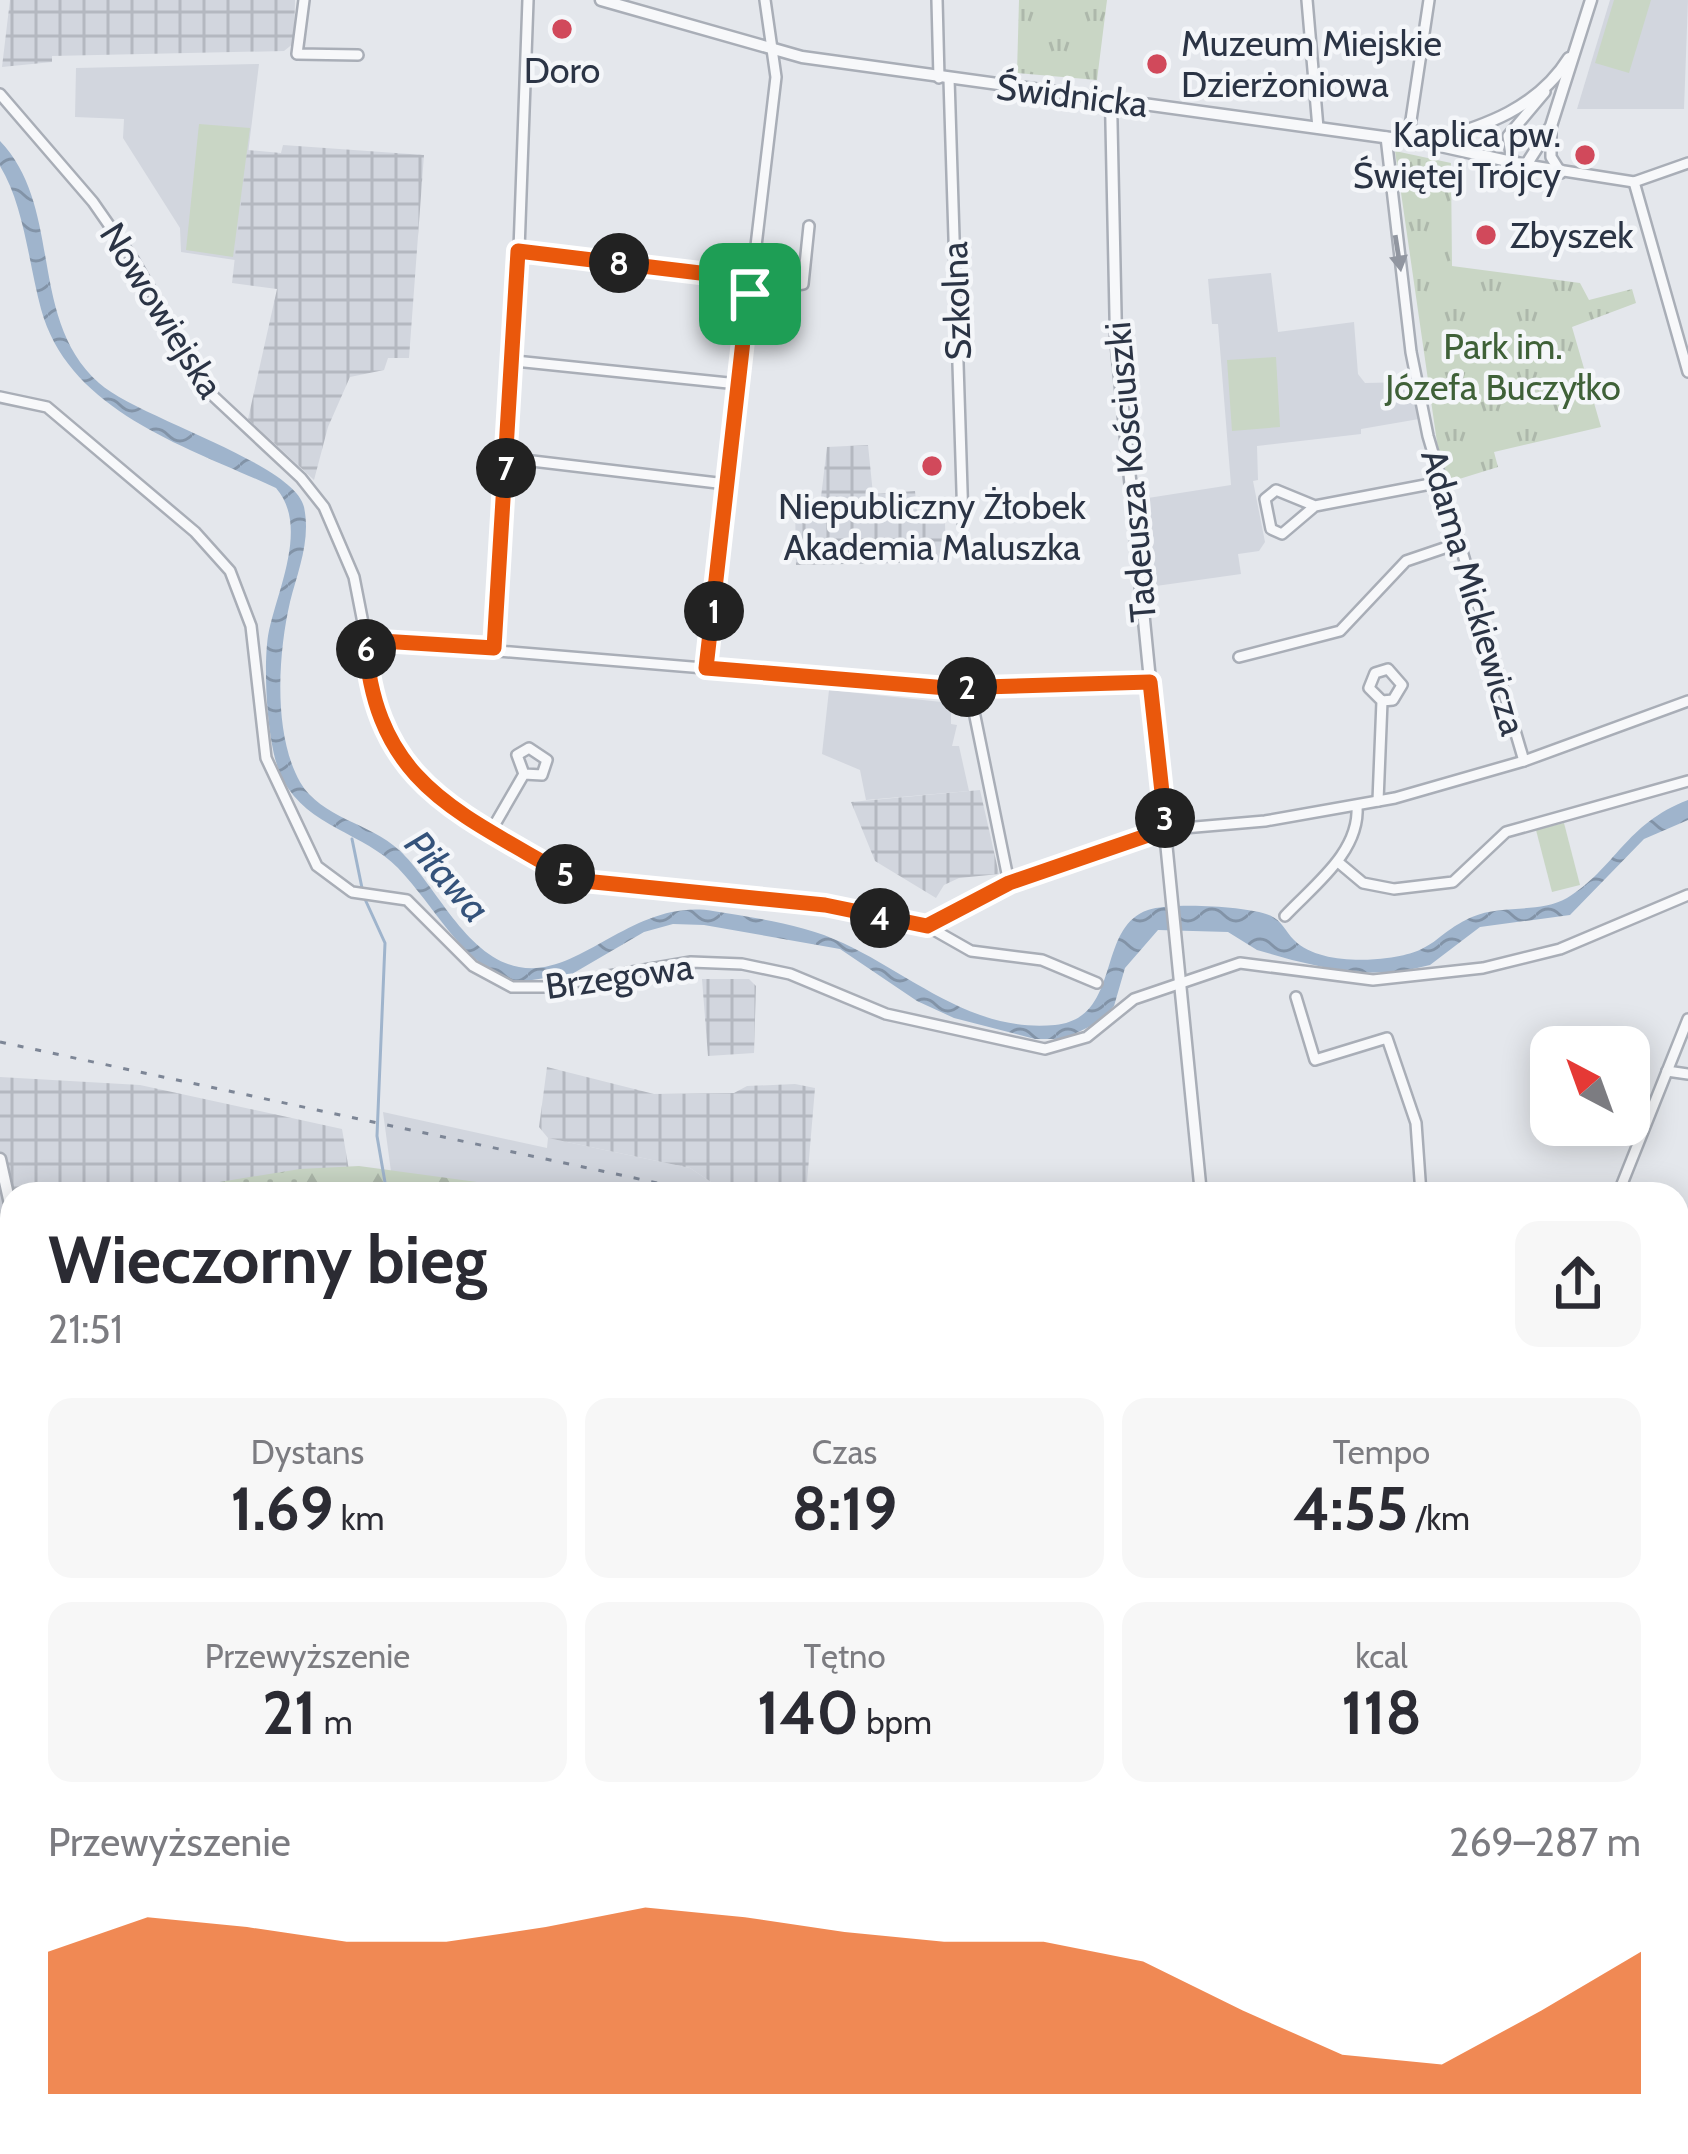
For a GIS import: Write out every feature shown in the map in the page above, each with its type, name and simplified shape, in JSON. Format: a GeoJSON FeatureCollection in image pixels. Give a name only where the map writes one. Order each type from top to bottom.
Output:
{"type":"FeatureCollection","features":[{"type":"Feature","properties":{"kind":"street"},"geometry":{"type":"LineString","coordinates":[[304,0],[297,54],[358,55]]}},
{"type":"Feature","properties":{"kind":"street"},"geometry":{"type":"LineString","coordinates":[[494,648],[515,361],[527,0]]}},
{"type":"Feature","properties":{"kind":"street","name":"Świdnicka"},"geometry":{"type":"LineString","coordinates":[[601,0],[772,50],[944,79],[1427,142],[1561,173],[1634,182],[1688,163]]}},
{"type":"Feature","properties":{"kind":"street"},"geometry":{"type":"LineString","coordinates":[[706,668],[776,77],[765,0]]}},
{"type":"Feature","properties":{"kind":"street","name":"Szkolna"},"geometry":{"type":"LineString","coordinates":[[937,0],[963,522]]}},
{"type":"Feature","properties":{"kind":"street"},"geometry":{"type":"LineString","coordinates":[[1307,0],[1318,128]]}},
{"type":"Feature","properties":{"kind":"street"},"geometry":{"type":"LineString","coordinates":[[1408,140],[1429,0]]}},
{"type":"Feature","properties":{"kind":"street"},"geometry":{"type":"LineString","coordinates":[[1526,165],[1551,126],[1591,0]]}},
{"type":"Feature","properties":{"kind":"street"},"geometry":{"type":"LineString","coordinates":[[1512,160],[1508,136],[1578,44]]}},
{"type":"Feature","properties":{"kind":"street"},"geometry":{"type":"LineString","coordinates":[[1427,142],[1493,122],[1548,87]]}},
{"type":"Feature","properties":{"kind":"street","name":"Nowowiejska"},"geometry":{"type":"LineString","coordinates":[[0,94],[93,202],[210,393],[319,499],[354,577],[372,692],[400,758],[424,788],[560,872],[607,886],[825,905],[927,926],[971,951],[1042,960],[1097,983]]}},
{"type":"Feature","properties":{"kind":"street","name":"Tadeusza Kościuszki"},"geometry":{"type":"LineString","coordinates":[[1111,100],[1115,317],[1200,1182]]}},
{"type":"Feature","properties":{"kind":"street"},"geometry":{"type":"LineString","coordinates":[[1551,126],[1551,157],[1561,173]]}},
{"type":"Feature","properties":{"kind":"street","name":"Adama Mickiewicza"},"geometry":{"type":"LineString","coordinates":[[1386,137],[1411,352],[1441,482],[1524,761]]}},
{"type":"Feature","properties":{"kind":"street"},"geometry":{"type":"LineString","coordinates":[[1634,182],[1688,372]]}},
{"type":"Feature","properties":{"kind":"street"},"geometry":{"type":"LineString","coordinates":[[518,251],[784,287],[803,284],[809,226]]}},
{"type":"Feature","properties":{"kind":"street"},"geometry":{"type":"LineString","coordinates":[[515,361],[738,384]]}},
{"type":"Feature","properties":{"kind":"street","name":"Brzegowa"},"geometry":{"type":"LineString","coordinates":[[0,398],[27,399],[47,407],[195,532],[230,571],[251,626],[271,770],[317,866],[335,883],[407,900],[472,966],[512,987],[544,987],[691,962],[742,964],[790,974],[886,1014],[1022,1048],[1071,1045],[1099,1030],[1134,999],[1253,962],[1329,978],[1373,980],[1498,965],[1561,949],[1688,895]]}},
{"type":"Feature","properties":{"kind":"street"},"geometry":{"type":"LineString","coordinates":[[507,458],[727,484]]}},
{"type":"Feature","properties":{"kind":"street"},"geometry":{"type":"LineString","coordinates":[[1315,506],[1276,490],[1265,499],[1271,529],[1282,534],[1315,506],[1441,482]]}},
{"type":"Feature","properties":{"kind":"street"},"geometry":{"type":"LineString","coordinates":[[1239,657],[1340,631],[1406,561],[1460,543]]}},
{"type":"Feature","properties":{"kind":"street"},"geometry":{"type":"LineString","coordinates":[[365,640],[969,687],[1150,682]]}},
{"type":"Feature","properties":{"kind":"street"},"geometry":{"type":"LineString","coordinates":[[969,687],[1009,883]]}},
{"type":"Feature","properties":{"kind":"street"},"geometry":{"type":"LineString","coordinates":[[1378,801],[1382,701]]}},
{"type":"Feature","properties":{"kind":"street"},"geometry":{"type":"LineString","coordinates":[[927,926],[1009,883],[1166,829],[1265,821],[1378,801],[1524,761],[1688,701]]}},
{"type":"Feature","properties":{"kind":"street"},"geometry":{"type":"LineString","coordinates":[[491,831],[524,774]]}},
{"type":"Feature","properties":{"kind":"street"},"geometry":{"type":"LineString","coordinates":[[1338,862],[1363,883],[1394,889],[1453,882],[1505,832],[1688,781]]}},
{"type":"Feature","properties":{"kind":"street"},"geometry":{"type":"LineString","coordinates":[[1285,916],[1338,862],[1355,831],[1357,806]]}},
{"type":"Feature","properties":{"kind":"street"},"geometry":{"type":"LineString","coordinates":[[1296,997],[1315,1060],[1387,1038],[1416,1123],[1420,1182]]}},
{"type":"Feature","properties":{"kind":"street"},"geometry":{"type":"LineString","coordinates":[[1623,1182],[1688,1019]]}},
{"type":"Feature","properties":{"kind":"street"},"geometry":{"type":"LineString","coordinates":[[1666,1071],[1688,1074]]}},
{"type":"Feature","properties":{"kind":"shaded area"},"geometry":{"type":"Polygon","coordinates":[[[10,0],[295,0],[294,43],[284,51],[52,56],[52,62],[2,67],[10,0]]]}},
{"type":"Feature","properties":{"kind":"shaded area"},"geometry":{"type":"Polygon","coordinates":[[[1610,0],[1688,0],[1684,109],[1577,109],[1610,0]]]}},
{"type":"Feature","properties":{"kind":"shaded area"},"geometry":{"type":"Polygon","coordinates":[[[259,64],[235,260],[181,252],[180,228],[123,138],[124,119],[75,117],[76,68],[259,64]]]}},
{"type":"Feature","properties":{"kind":"shaded area"},"geometry":{"type":"Polygon","coordinates":[[[283,145],[424,155],[409,358],[388,358],[384,370],[350,377],[328,427],[314,480],[248,419],[277,289],[232,283],[247,150],[281,153],[283,145]]]}},
{"type":"Feature","properties":{"kind":"shaded area"},"geometry":{"type":"Polygon","coordinates":[[[1271,273],[1278,332],[1354,322],[1358,374],[1365,383],[1411,382],[1419,419],[1361,429],[1361,434],[1257,446],[1258,480],[1253,481],[1265,542],[1259,551],[1238,554],[1241,574],[1156,586],[1148,498],[1231,485],[1218,324],[1212,324],[1208,279],[1271,273]]]}},
{"type":"Feature","properties":{"kind":"shaded area"},"geometry":{"type":"Polygon","coordinates":[[[868,445],[873,494],[915,491],[918,522],[945,522],[946,562],[796,565],[795,501],[821,497],[827,447],[868,445]]]}},
{"type":"Feature","properties":{"kind":"shaded area"},"geometry":{"type":"Polygon","coordinates":[[[829,690],[951,703],[951,724],[957,725],[952,746],[959,746],[969,791],[866,800],[860,770],[822,754],[829,690]]]}},
{"type":"Feature","properties":{"kind":"shaded area"},"geometry":{"type":"Polygon","coordinates":[[[980,790],[999,874],[959,878],[944,885],[936,898],[875,861],[851,802],[980,790]]]}},
{"type":"Feature","properties":{"kind":"shaded area"},"geometry":{"type":"Polygon","coordinates":[[[702,979],[749,979],[756,986],[754,1053],[708,1056],[702,979]]]}},
{"type":"Feature","properties":{"kind":"shaded area"},"geometry":{"type":"Polygon","coordinates":[[[547,1067],[654,1094],[734,1093],[747,1086],[795,1084],[815,1088],[807,1182],[711,1182],[690,1168],[548,1138],[539,1127],[547,1067]]]}},
{"type":"Feature","properties":{"kind":"shaded area"},"geometry":{"type":"Polygon","coordinates":[[[0,1077],[140,1085],[342,1129],[351,1182],[0,1182],[0,1077]]]}},
{"type":"Feature","properties":{"kind":"shaded area"},"geometry":{"type":"Polygon","coordinates":[[[383,1112],[547,1148],[548,1138],[690,1168],[711,1182],[392,1182],[383,1112]]]}},
{"type":"Feature","properties":{"kind":"green space"},"geometry":{"type":"Polygon","coordinates":[[[1019,0],[1107,0],[1097,80],[1017,73],[1019,0]]]}},
{"type":"Feature","properties":{"kind":"green space"},"geometry":{"type":"Polygon","coordinates":[[[1614,0],[1651,0],[1629,73],[1595,63],[1614,0]]]}},
{"type":"Feature","properties":{"kind":"green space"},"geometry":{"type":"Polygon","coordinates":[[[199,124],[250,128],[233,257],[186,250],[199,124]]]}},
{"type":"Feature","properties":{"kind":"green space","name":"Park im. Józefa Buczyłko"},"geometry":{"type":"Polygon","coordinates":[[[1395,151],[1451,163],[1452,266],[1580,283],[1589,300],[1632,289],[1636,303],[1572,327],[1601,427],[1494,452],[1498,467],[1443,484],[1395,151]]]}},
{"type":"Feature","properties":{"kind":"green space"},"geometry":{"type":"Polygon","coordinates":[[[1276,357],[1280,427],[1232,431],[1227,360],[1276,357]]]}},
{"type":"Feature","properties":{"kind":"green space"},"geometry":{"type":"Polygon","coordinates":[[[1564,823],[1580,885],[1552,892],[1536,830],[1564,823]]]}},
{"type":"Feature","properties":{"kind":"green space"},"geometry":{"type":"Polygon","coordinates":[[[359,1166],[477,1182],[300,1182],[300,1169],[359,1166]]]}},
{"type":"Feature","properties":{"kind":"green space"},"geometry":{"type":"Polygon","coordinates":[[[300,1169],[300,1182],[220,1182],[300,1169]]]}},
{"type":"Feature","properties":{"kind":"water"},"geometry":{"type":"Polygon","coordinates":[[[0,141],[20,168],[32,198],[62,328],[77,357],[99,383],[119,397],[273,474],[294,490],[304,507],[305,543],[286,623],[280,694],[285,741],[300,782],[320,804],[399,850],[467,935],[500,960],[542,968],[658,916],[684,910],[713,911],[828,936],[944,999],[997,1020],[1055,1025],[1076,1019],[1091,1007],[1121,935],[1148,910],[1190,906],[1258,912],[1277,920],[1294,940],[1313,952],[1351,960],[1387,958],[1416,951],[1483,913],[1544,906],[1567,898],[1649,821],[1688,800],[1688,820],[1644,839],[1570,915],[1480,927],[1430,965],[1400,972],[1349,973],[1292,960],[1257,950],[1228,932],[1158,930],[1125,968],[1114,1006],[1099,1022],[1064,1039],[1035,1039],[954,1018],[917,1001],[840,949],[704,925],[673,924],[644,932],[572,974],[512,983],[462,946],[398,868],[307,809],[283,780],[270,731],[266,669],[268,636],[291,540],[286,504],[276,488],[136,422],[77,375],[56,345],[41,309],[20,217],[0,166],[0,141]]]}},
{"type":"Feature","properties":{"kind":"waterway"},"geometry":{"type":"LineString","coordinates":[[352,839],[362,888]]}},
{"type":"Feature","properties":{"kind":"waterway"},"geometry":{"type":"LineString","coordinates":[[364,897],[385,943],[377,1136],[385,1182]]}},
{"type":"Feature","properties":{"kind":"railway"},"geometry":{"type":"LineString","coordinates":[[0,1042],[653,1182]]}},
{"type":"Feature","properties":{"kind":"place","name":"Doro"},"geometry":{"type":"Point","coordinates":[562,29]}},
{"type":"Feature","properties":{"kind":"place","name":"Muzeum Miejskie Dzierżoniowa"},"geometry":{"type":"Point","coordinates":[1157,64]}},
{"type":"Feature","properties":{"kind":"place","name":"Kaplica pw. Świętej Trójcy"},"geometry":{"type":"Point","coordinates":[1585,155]}},
{"type":"Feature","properties":{"kind":"place","name":"Zbyszek"},"geometry":{"type":"Point","coordinates":[1486,235]}},
{"type":"Feature","properties":{"kind":"place","name":"Niepubliczny Żłobek Akademia Maluszka"},"geometry":{"type":"Point","coordinates":[932,466]}},
{"type":"Feature","properties":{"kind":"route"},"geometry":{"type":"LineString","coordinates":[[518,251],[750,279],[750,294],[706,668],[947,688],[1150,682],[1166,829],[1149,831],[1009,883],[927,926],[910,926],[825,905],[584,881],[491,831],[416,780],[382,721],[372,692],[365,640],[494,648],[515,361],[518,251]]}},
{"type":"Feature","properties":{"kind":"water label","name":"Piława"},"geometry":{"type":"Point","coordinates":[448,876]}}]}
